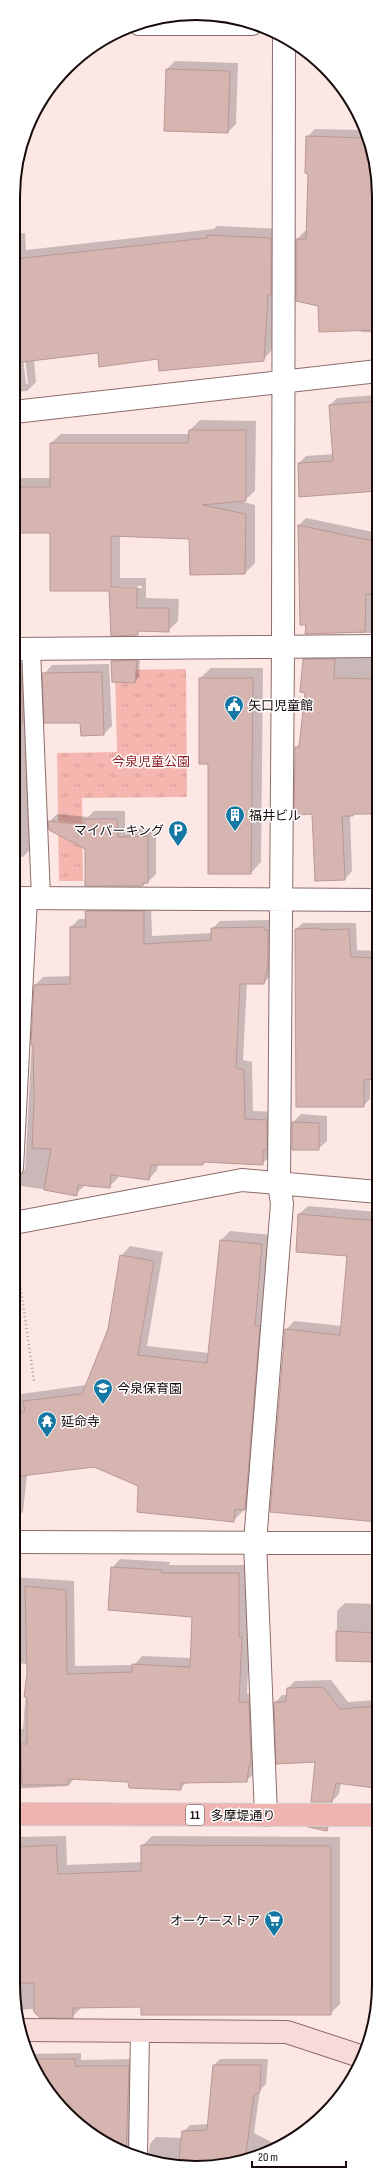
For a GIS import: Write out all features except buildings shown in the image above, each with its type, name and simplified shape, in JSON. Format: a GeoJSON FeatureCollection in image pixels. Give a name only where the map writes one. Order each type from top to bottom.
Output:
{"type":"FeatureCollection","features":[{"type":"Feature","properties":{"kind":"main road","name":"多摩堤通り"},"geometry":{"type":"LineString","coordinates":[[20,1814],[372,1816]]}},
{"type":"Feature","properties":{"kind":"street"},"geometry":{"type":"LineString","coordinates":[[158,24],[234,24]]}},
{"type":"Feature","properties":{"kind":"street"},"geometry":{"type":"LineString","coordinates":[[266,1815],[255,1542],[282,1204],[279,1182],[283,647],[284,44]]}},
{"type":"Feature","properties":{"kind":"street"},"geometry":{"type":"LineString","coordinates":[[20,411],[372,372]]}},
{"type":"Feature","properties":{"kind":"street"},"geometry":{"type":"LineString","coordinates":[[22,649],[372,646]]}},
{"type":"Feature","properties":{"kind":"street"},"geometry":{"type":"LineString","coordinates":[[28,898],[372,900]]}},
{"type":"Feature","properties":{"kind":"street"},"geometry":{"type":"LineString","coordinates":[[20,1222],[242,1180],[279,1182],[372,1191]]}},
{"type":"Feature","properties":{"kind":"street"},"geometry":{"type":"LineString","coordinates":[[20,1542],[372,1543]]}},
{"type":"Feature","properties":{"kind":"street"},"geometry":{"type":"LineString","coordinates":[[26,2030],[287,2032],[357,2056]]}},
{"type":"Feature","properties":{"kind":"lane"},"geometry":{"type":"LineString","coordinates":[[20,1052],[28,898],[22,649]]}},
{"type":"Feature","properties":{"kind":"lane"},"geometry":{"type":"LineString","coordinates":[[138,2152],[140,2031]]}},
{"type":"Feature","properties":{"kind":"path"},"geometry":{"type":"LineString","coordinates":[[20,1284],[34,1380]]}},
{"type":"Feature","properties":{"kind":"green space","name":"今泉児童公園"},"geometry":{"type":"Polygon","coordinates":[[[186,669],[187,797],[82,798],[83,881],[59,881],[57,753],[117,752],[115,670],[186,669]]]}},
{"type":"Feature","properties":{"kind":"place","name":"矢口児童館"},"geometry":{"type":"Point","coordinates":[234,722]}},
{"type":"Feature","properties":{"kind":"place","name":"福井ビル"},"geometry":{"type":"Point","coordinates":[235,832]}},
{"type":"Feature","properties":{"kind":"place","name":"マイパーキング"},"geometry":{"type":"Point","coordinates":[178,847]}},
{"type":"Feature","properties":{"kind":"place","name":"今泉保育園"},"geometry":{"type":"Point","coordinates":[103,1405]}},
{"type":"Feature","properties":{"kind":"place","name":"延命寺"},"geometry":{"type":"Point","coordinates":[47,1438]}},
{"type":"Feature","properties":{"kind":"place","name":"オーケーストア"},"geometry":{"type":"Point","coordinates":[274,1937]}}]}
